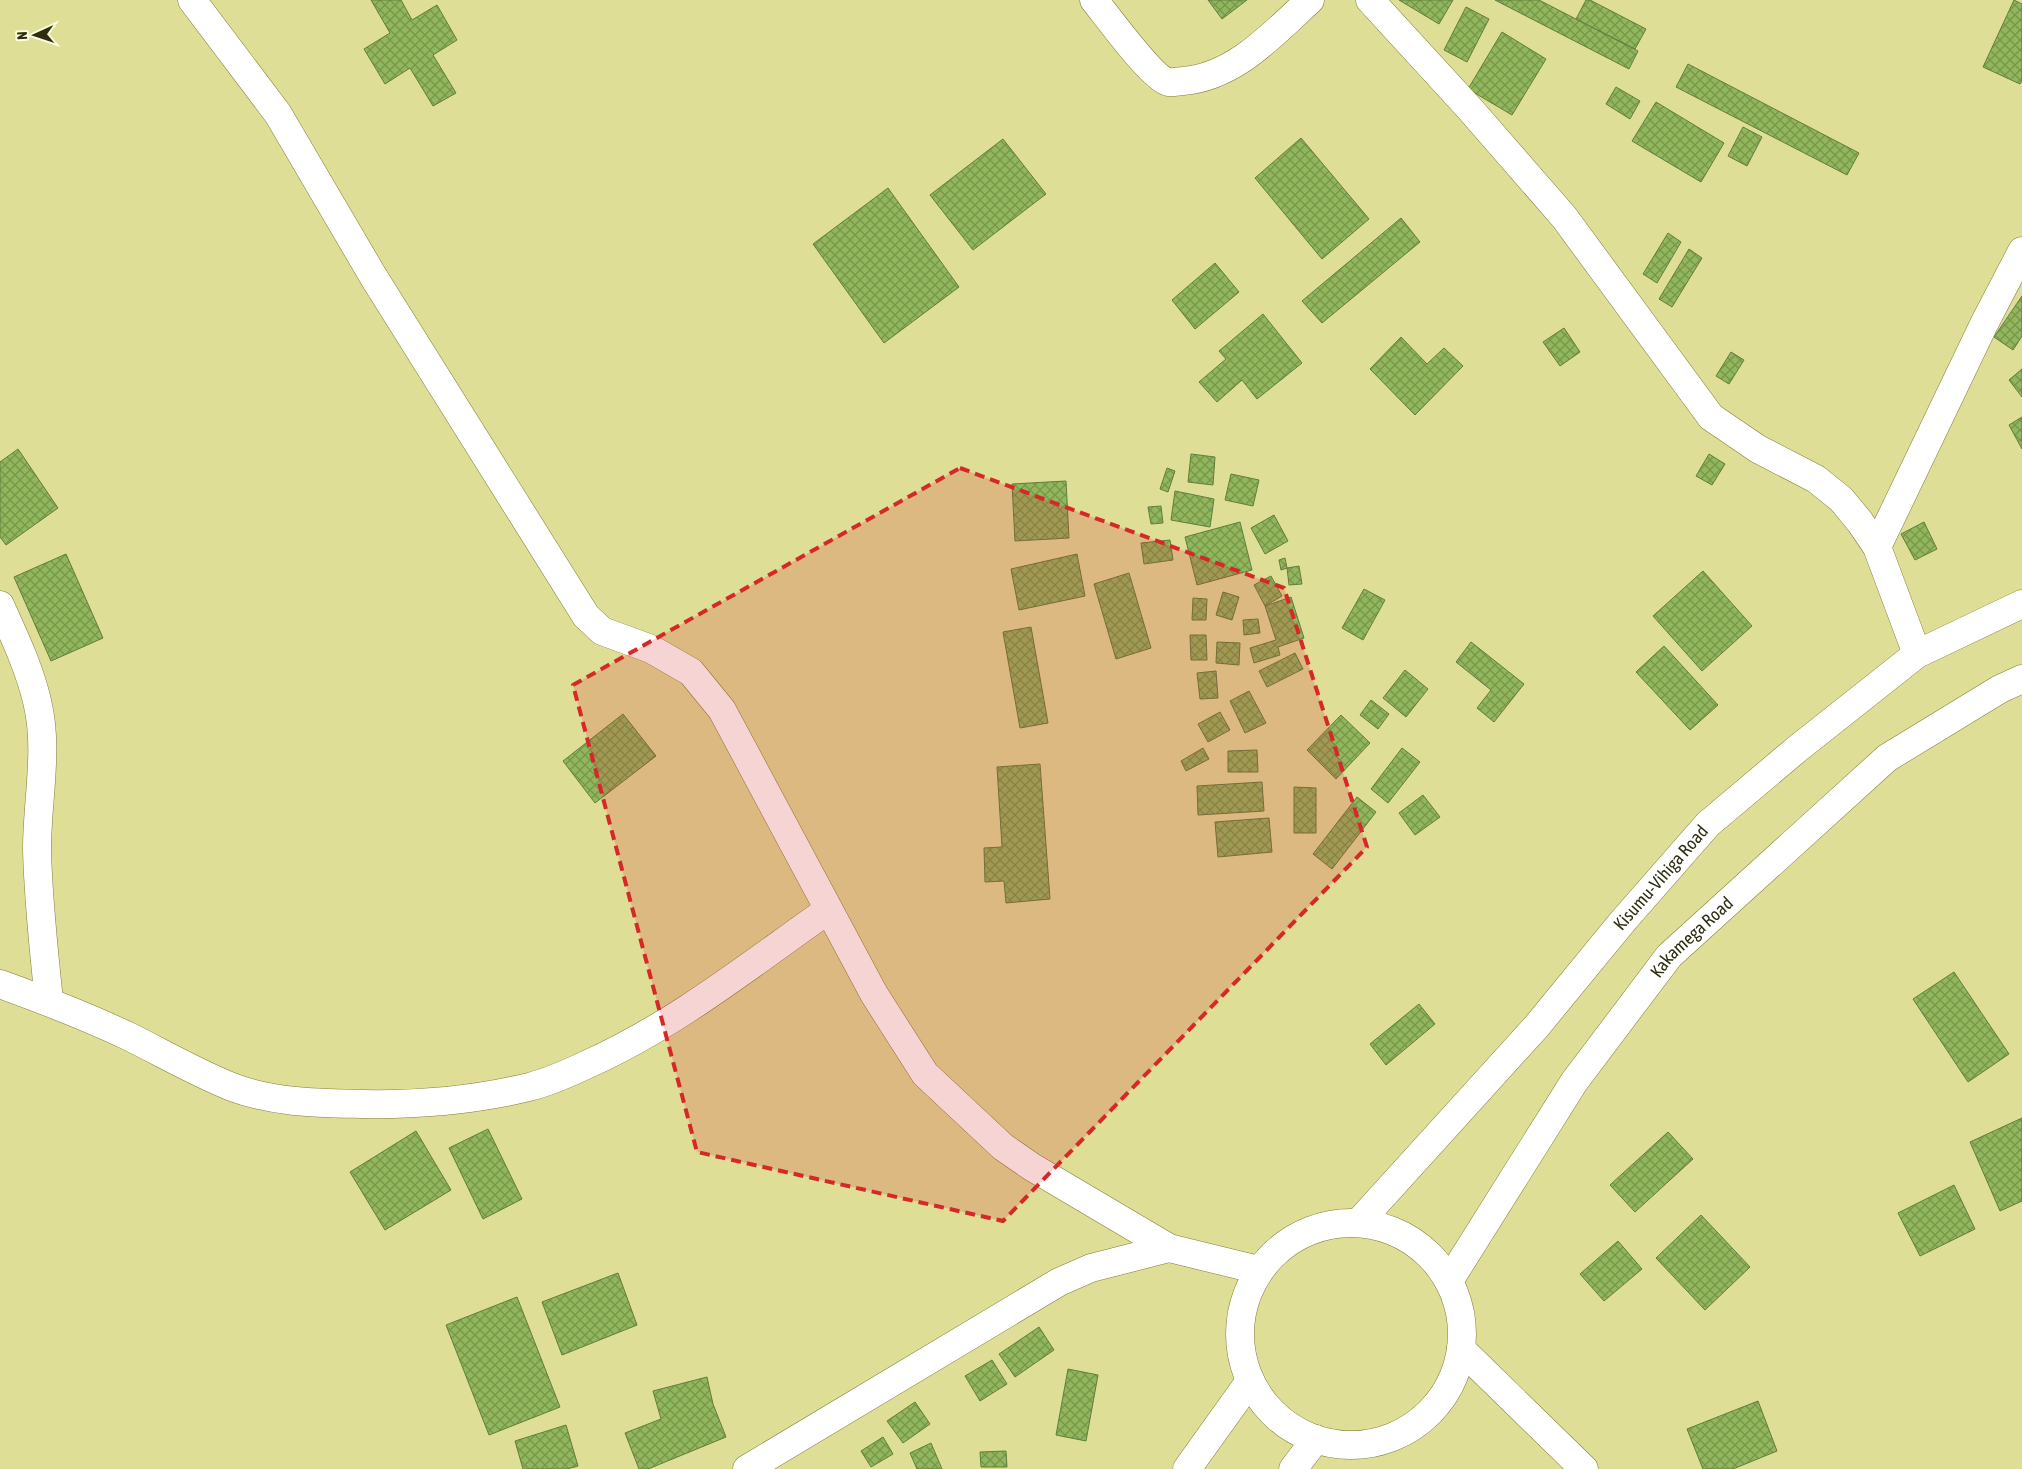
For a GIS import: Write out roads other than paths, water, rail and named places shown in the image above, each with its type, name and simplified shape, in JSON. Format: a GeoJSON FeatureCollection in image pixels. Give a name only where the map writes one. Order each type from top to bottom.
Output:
{"type":"FeatureCollection","features":[{"type":"Feature","properties":{"kind":"main road"},"geometry":{"type":"LineString","coordinates":[[192,0],[278,114],[373,276],[586,616],[602,631],[651,649],[690,672],[722,710],[874,994],[925,1074],[1003,1147],[1032,1168],[1169,1248],[1259,1270]]}},
{"type":"Feature","properties":{"kind":"main road"},"geometry":{"type":"LineString","coordinates":[[1094,0],[1153,72],[1168,82],[1192,80],[1217,74],[1263,44],[1310,0]]}},
{"type":"Feature","properties":{"kind":"main road"},"geometry":{"type":"LineString","coordinates":[[1370,0],[1470,109],[1564,217],[1711,417],[1758,449],[1816,479],[1841,499],[1877,547],[1917,654]]}},
{"type":"Feature","properties":{"kind":"main road"},"geometry":{"type":"LineString","coordinates":[[1877,547],[1984,324],[2022,252]]}},
{"type":"Feature","properties":{"kind":"main road","name":"Kisumu-Vihiga Road"},"geometry":{"type":"LineString","coordinates":[[1359,1222],[1536,1028],[1623,922],[1708,824],[1797,749],[1917,654],[2022,604]]}},
{"type":"Feature","properties":{"kind":"main road"},"geometry":{"type":"LineString","coordinates":[[0,605],[25,662],[37,702],[42,732],[38,848],[39,897],[49,1001]]}},
{"type":"Feature","properties":{"kind":"main road","name":"Kakamega Road"},"geometry":{"type":"LineString","coordinates":[[1449,1281],[1574,1082],[1669,956],[1887,758],[2000,689],[2022,679]]}},
{"type":"Feature","properties":{"kind":"main road"},"geometry":{"type":"LineString","coordinates":[[0,984],[49,1001],[128,1036],[232,1087],[270,1098],[324,1103],[396,1104],[474,1098],[530,1086],[572,1072],[617,1051],[672,1020],[828,910]]}},
{"type":"Feature","properties":{"kind":"main road"},"geometry":{"type":"LineString","coordinates":[[1359,1222],[1396,1232],[1428,1254],[1449,1281],[1460,1315],[1461,1349],[1450,1383],[1431,1411],[1404,1433],[1371,1444],[1336,1445],[1304,1435],[1272,1413],[1250,1381],[1240,1344],[1243,1305],[1259,1270],[1286,1243],[1321,1226],[1359,1222]]}},
{"type":"Feature","properties":{"kind":"main road"},"geometry":{"type":"LineString","coordinates":[[747,1469],[1059,1282],[1091,1268],[1169,1248]]}},
{"type":"Feature","properties":{"kind":"main road"},"geometry":{"type":"LineString","coordinates":[[1461,1349],[1584,1469]]}},
{"type":"Feature","properties":{"kind":"main road"},"geometry":{"type":"LineString","coordinates":[[1186,1469],[1250,1381]]}},
{"type":"Feature","properties":{"kind":"main road"},"geometry":{"type":"LineString","coordinates":[[1293,1469],[1316,1439]]}}]}
